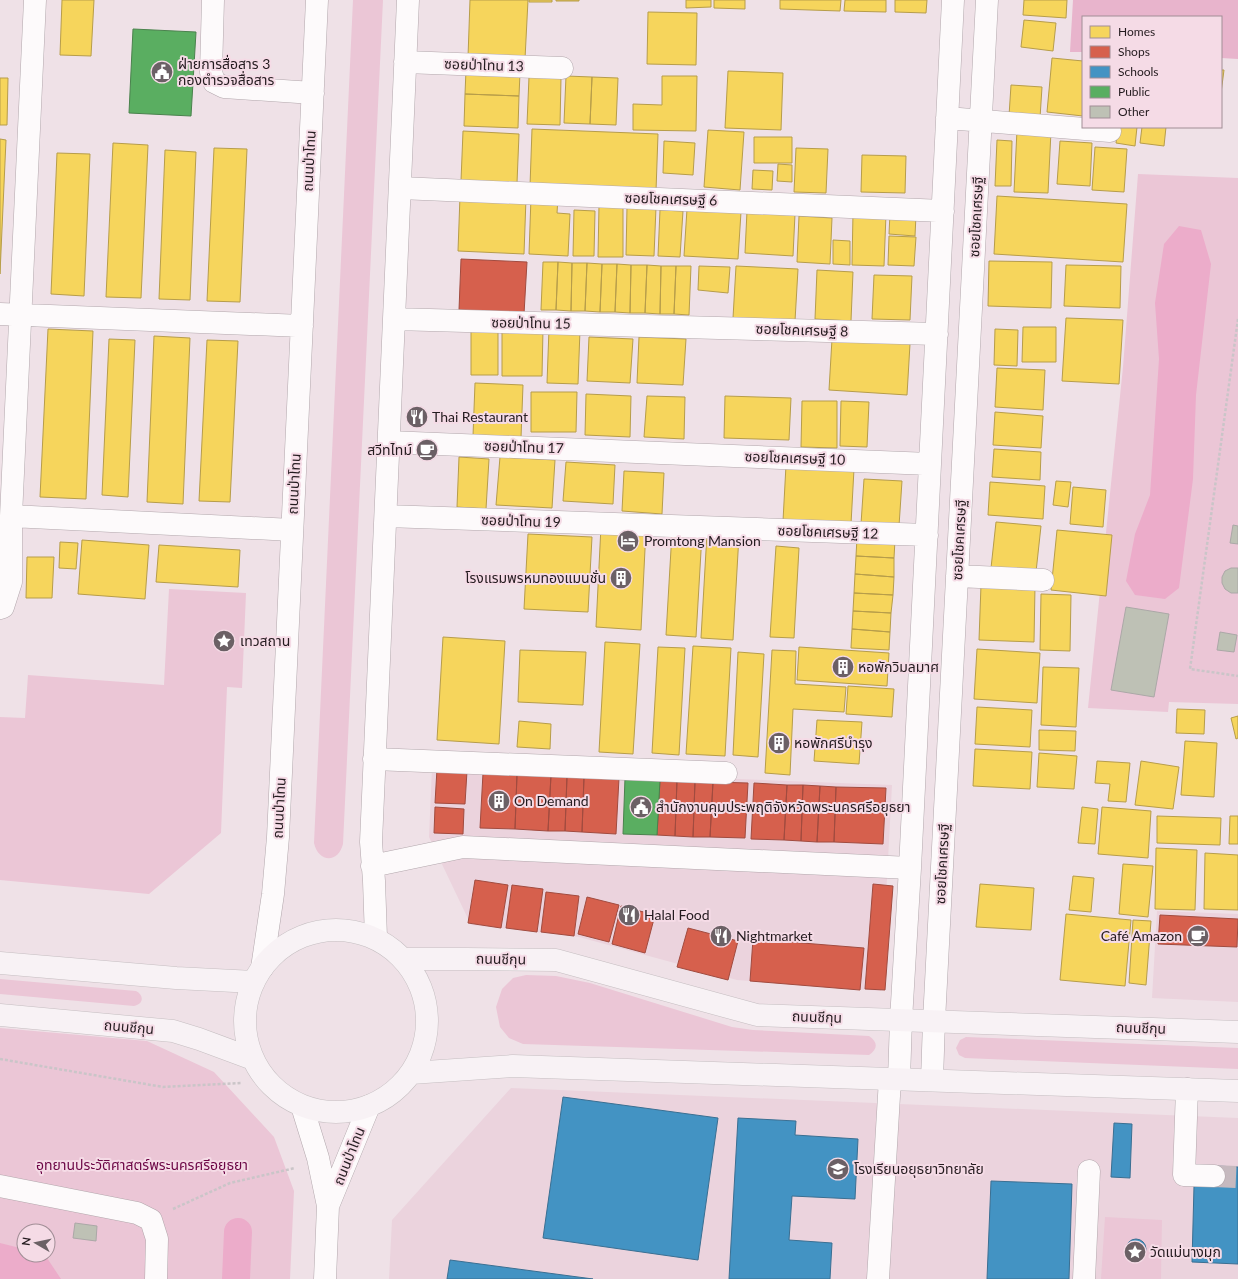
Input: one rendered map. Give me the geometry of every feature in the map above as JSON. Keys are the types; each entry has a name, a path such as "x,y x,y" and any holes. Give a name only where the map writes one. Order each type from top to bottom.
{"main road":[{"path":"346,930 376,938 404,959 422,989 426,1006 427,1024 425,1041 419,1058 411,1073 392,1093 369,1106 356,1110 329,1112 315,1110 302,1106 290,1099 268,1082 260,1071 253,1059 246,1033 248,1000 258,975 273,956 285,945 314,932 346,930"},
{"name":"ถนนชีกุน","path":"404,959 556,960 757,1015 1238,1032"},
{"path":"0,963 176,978 258,975"},
{"name":"ถนนชีกุน","path":"0,1015 173,1031 253,1059"},
{"path":"411,1073 513,1066 1238,1091"}],"street":[{"path":"0,608 3,607 11,582 10,314 35,0"},
{"path":"213,0 211,72 214,82 224,87 312,93"},
{"name":"ถนนป่าโทน","path":"258,975 273,894 278,837 317,0"},
{"path":"376,938 371,842 408,0"},
{"path":"878,1279 894,1079 901,1020 910,868 953,0"},
{"name":"ซอยโชคเศรษฐี","path":"932,1080 986,0"},
{"name":"ซอยป่าโทน 13","path":"405,62 562,68"},
{"path":"947,118 1110,131"},
{"name":"ซอยโชคเศรษฐี 6","path":"400,188 943,210"},
{"path":"10,314 302,326"},
{"name":"ซอยป่าโทน 15","path":"394,319 668,326"},
{"name":"ซอยโชคเศรษฐี 8","path":"668,326 936,334"},
{"name":"ซอยป่าโทน 17","path":"389,442 660,453"},
{"name":"ซอยโชคเศรษฐี 10","path":"660,453 930,464"},
{"path":"11,516 292,530"},
{"name":"ซอยป่าโทน 19","path":"386,516 656,526"},
{"name":"ซอยโชคเศรษฐี 12","path":"656,526 927,535"},
{"path":"957,576 1042,580"},
{"path":"374,759 726,773"},
{"path":"372,866 463,847 910,868"},
{"path":"1187,1089 1184,1175 1214,1176"},
{"name":"ถนนป่าโทน","path":"302,1106 318,1162 328,1206 325,1279"},
{"name":"ถนนป่าโทน","path":"328,1206 369,1106"},
{"path":"1084,1279 1089,1171"},
{"path":"0,1186 137,1213 151,1220 157,1239 156,1279"}],"path":[{"path":"1238,319 1190,669 1238,676"},
{"path":"0,1059 163,1087 214,1083 268,1082"},
{"path":"151,1220 230,1184 318,1162"}],"shaded area":[{"path":"1073,0 1238,0 1238,59 1222,58 1222,16 1082,16 1082,52 1070,52"},
{"path":"1179,226 1201,230 1211,264 1196,395 1193,479 1179,588 1165,599 1135,595 1126,581 1135,534 1150,495 1159,359 1155,303 1164,244"},
{"path":"432,767 892,785 881,991 737,980 579,937 471,925 429,837"},
{"path":"1157,911 1238,914 1238,1002 1152,998"},
{"name":"โรงเรียนอยุธยาวิทยาลัย","path":"511,1088 1238,1118 1238,1279 389,1279 392,1220"},
{"path":"0,1243 16,1247 16,1263 50,1263 61,1279 0,1279"}],"green space":[{"path":"353,0 383,0 343,844 337,855 328,858 320,854 314,843"},
{"path":"1138,174 1238,178 1238,704 1169,702 1168,712 1088,708 1123,367"},
{"path":"169,589 246,593 242,688 227,687 221,833 149,894 0,880 0,717 25,718 28,675 164,685"},
{"path":"526,975 556,976 590,983 732,1027 753,1030 869,1036 872,1038 876,1046 869,1055 523,1044 509,1038 500,1027 496,1007 502,989 513,978"},
{"path":"0,979 136,991 142,999 140,1003 134,1006 0,994"},
{"name":"อุทยานประวัติศาสตร์พระนครศรีอยุธยา","path":"0,1028 147,1041 214,1072 274,1137 294,1191 290,1279 0,1279"},
{"path":"966,1037 1238,1048 1238,1069 965,1058 959,1055 956,1048 960,1040"},
{"path":"1105,1217 1162,1220 1161,1279 1101,1279"}],"building: Homes":[{"path":"62,0 94,0 91,56 60,55"},
{"path":"470,0 528,0 525,59 468,57"},
{"path":"529,0 552,0 552,2 529,2"},
{"path":"579,0 579,1 556,1"},
{"path":"686,0 711,0 711,7 686,8"},
{"path":"714,0 745,0 745,9 714,8"},
{"path":"780,0 841,0 840,11 780,9"},
{"path":"845,0 886,0 886,12 844,11"},
{"path":"895,0 927,0 926,13 895,12"},
{"path":"1024,0 1067,0 1066,18 1023,15"},
{"path":"648,12 697,13 696,65 647,64"},
{"path":"1024,20 1056,23 1053,51 1021,47"},
{"path":"1052,58 1082,61 1082,116 1047,112"},
{"path":"466,70 520,73 519,96 465,94"},
{"path":"1222,70 1224,70 1222,85"},
{"path":"728,71 783,73 781,130 725,128"},
{"path":"566,76 592,77 590,124 564,123"},
{"path":"662,76 697,76 696,131 633,130 633,104 662,105"},
{"path":"529,77 561,78 560,125 527,124"},
{"path":"592,77 618,78 616,125 590,124"},
{"path":"0,78 8,78 7,125 0,125"},
{"path":"1011,85 1042,87 1040,118 1009,116"},
{"path":"465,94 519,96 518,128 464,126"},
{"path":"1118,128 1137,128 1135,146 1116,143"},
{"path":"1142,128 1166,128 1164,146 1140,143"},
{"path":"532,129 658,134 656,191 530,186"},
{"path":"708,130 744,132 740,190 704,187"},
{"path":"1017,130 1051,131 1048,193 1014,192"},
{"path":"463,131 519,134 517,183 461,181"},
{"path":"754,137 792,137 792,163 754,163"},
{"path":"0,139 6,140 0,274"},
{"path":"997,140 1012,141 1011,186 995,186"},
{"path":"664,141 695,143 693,175 663,173"},
{"path":"1060,141 1092,143 1090,186 1057,184"},
{"path":"113,143 148,145 141,298 106,297"},
{"path":"1095,147 1127,149 1124,192 1092,190"},
{"path":"214,148 247,149 240,302 207,301"},
{"path":"796,148 828,149 826,193 794,192"},
{"path":"165,150 196,152 190,300 159,299"},
{"path":"57,153 90,154 84,296 51,294"},
{"path":"862,155 906,156 905,193 861,192"},
{"path":"778,164 792,165 792,182 777,181"},
{"path":"753,170 773,171 772,190 752,189"},
{"path":"460,196 526,198 524,254 458,251"},
{"path":"997,196 1127,204 1123,262 994,254"},
{"path":"531,197 558,198 557,213 570,214 568,256 529,254"},
{"path":"599,205 623,205 623,257 598,257"},
{"path":"627,207 656,207 654,256 626,255"},
{"path":"687,209 741,212 738,259 684,256"},
{"path":"574,210 595,211 594,256 573,256"},
{"path":"660,210 683,211 680,257 658,256"},
{"path":"747,211 795,214 793,256 745,253"},
{"path":"853,213 886,214 884,266 852,265"},
{"path":"890,213 916,215 915,236 889,234"},
{"path":"799,216 832,218 830,264 797,262"},
{"path":"889,236 916,237 914,266 888,265"},
{"path":"833,240 850,241 850,265 833,264"},
{"path":"989,261 1052,262 1051,308 988,306"},
{"path":"543,262 558,262 556,310 541,310"},
{"path":"558,262 572,263 571,311 556,310"},
{"path":"572,263 587,263 585,311 571,311"},
{"path":"587,263 602,264 600,312 585,311"},
{"path":"602,264 617,264 615,312 600,312"},
{"path":"617,264 631,265 630,313 615,312"},
{"path":"631,265 647,265 645,313 630,313"},
{"path":"647,265 661,266 660,314 645,313"},
{"path":"1066,265 1121,266 1120,308 1064,306"},
{"path":"661,266 676,266 674,314 660,314"},
{"path":"676,266 691,266 689,315 674,314"},
{"path":"699,266 730,267 728,293 698,290"},
{"path":"736,266 798,269 795,321 733,318"},
{"path":"817,270 853,272 851,321 815,319"},
{"path":"874,275 912,276 910,320 872,319"},
{"path":"1066,318 1123,320 1119,384 1062,381"},
{"path":"1023,327 1056,327 1056,362 1022,362"},
{"path":"48,329 93,331 86,499 40,497"},
{"path":"502,329 543,329 542,376 502,376"},
{"path":"549,329 580,330 578,384 547,383"},
{"path":"995,329 1018,330 1017,366 994,365"},
{"path":"471,330 498,330 498,375 471,375"},
{"path":"154,336 190,338 183,504 147,502"},
{"path":"589,337 633,339 630,383 587,381"},
{"path":"639,337 686,339 683,385 637,383"},
{"path":"109,339 135,340 128,497 102,495"},
{"path":"832,339 910,344 907,395 829,390"},
{"path":"207,340 238,341 230,502 199,501"},
{"path":"997,368 1045,370 1043,410 995,407"},
{"path":"475,383 523,385 521,438 473,436"},
{"path":"531,392 577,392 576,432 531,432"},
{"path":"586,394 631,396 630,437 585,435"},
{"path":"647,396 685,397 684,439 644,437"},
{"path":"725,396 791,398 789,440 724,438"},
{"path":"802,401 837,401 837,448 801,447"},
{"path":"841,401 869,402 867,447 840,446"},
{"path":"995,412 1043,416 1041,448 993,445"},
{"path":"994,449 1041,452 1040,480 992,477"},
{"path":"459,457 489,459 486,509 457,507"},
{"path":"500,457 555,460 552,508 496,505"},
{"path":"566,462 615,465 613,504 563,501"},
{"path":"786,465 854,469 851,524 783,521"},
{"path":"624,471 664,473 662,514 622,511"},
{"path":"864,479 902,481 899,526 861,524"},
{"path":"1056,481 1071,482 1068,507 1053,505"},
{"path":"990,482 1045,486 1043,519 988,515"},
{"path":"1073,487 1106,490 1103,527 1070,524"},
{"path":"996,522 1041,526 1036,572 991,568"},
{"name":"โรงแรมพรหมทองแมนชั่น","path":"601,526 646,529 641,630 596,627"},
{"path":"1057,530 1112,535 1106,596 1051,590"},
{"path":"672,532 702,534 696,637 666,635"},
{"path":"707,533 739,535 733,640 701,638"},
{"path":"528,534 592,537 588,612 524,609"},
{"path":"857,538 895,540 894,558 856,556"},
{"path":"82,540 149,545 145,599 78,594"},
{"path":"60,542 78,543 76,569 59,568"},
{"path":"159,545 240,550 238,587 156,582"},
{"path":"776,546 799,548 794,638 770,637"},
{"path":"856,556 894,558 894,577 855,574"},
{"path":"27,557 54,557 52,598 26,598"},
{"path":"855,574 894,577 893,595 854,593"},
{"path":"981,585 1035,586 1034,642 979,640"},
{"path":"854,593 893,595 891,613 853,611"},
{"path":"1041,594 1071,595 1070,651 1040,650"},
{"path":"853,611 891,613 890,632 852,629"},
{"path":"852,629 890,632 889,650 851,648"},
{"path":"443,637 505,641 499,744 437,740"},
{"path":"605,642 640,644 633,754 599,752"},
{"path":"693,646 731,648 725,756 686,754"},
{"path":"658,647 685,648 679,755 652,753"},
{"name":"หอพักวิมลมาศ","path":"799,647 889,653 887,686 797,680"},
{"path":"977,649 1040,653 1037,703 974,699"},
{"path":"520,650 586,652 583,705 518,702"},
{"name":"หอพักศรีบำรุง","path":"772,650 796,651 795,684 846,687 844,712 793,709 790,775 765,773"},
{"path":"738,652 764,654 758,757 733,755"},
{"path":"1043,667 1079,668 1076,727 1041,725"},
{"path":"848,686 894,689 892,717 846,714"},
{"path":"977,707 1032,710 1030,747 975,744"},
{"path":"1177,709 1205,710 1204,734 1176,733"},
{"path":"1238,716 1238,738 1236,739 1231,718"},
{"path":"817,720 862,722 859,764 814,761"},
{"path":"519,721 551,724 550,749 517,747"},
{"path":"1039,730 1076,731 1075,751 1039,750"},
{"path":"1185,741 1217,743 1214,797 1181,795"},
{"path":"975,749 1032,752 1030,789 973,786"},
{"path":"1039,753 1077,756 1074,789 1037,787"},
{"path":"1097,761 1130,763 1126,802 1108,801 1110,784 1095,783"},
{"path":"1141,761 1179,767 1173,809 1135,805"},
{"path":"1082,807 1098,809 1095,844 1078,843"},
{"path":"1102,807 1151,811 1148,858 1098,854"},
{"path":"1157,816 1221,818 1220,845 1157,843"},
{"path":"1230,816 1238,816 1238,844 1229,844"},
{"path":"1156,848 1197,850 1195,910 1155,909"},
{"path":"1205,853 1238,855 1238,910 1204,909"},
{"path":"1123,864 1153,866 1148,917 1119,914"},
{"path":"1073,876 1094,878 1091,912 1069,910"},
{"path":"980,884 1034,888 1031,930 976,927"},
{"path":"1066,914 1131,920 1125,986 1060,980"},
{"path":"1133,920 1151,921 1146,985 1129,983"}],"building: Shops":[{"path":"461,259 527,262 524,314 459,310"},
{"path":"437,769 467,771 465,804 435,803"},
{"name":"On Demand","path":"483,773 517,774 515,829 480,828"},
{"path":"517,774 551,775 548,831 515,829"},
{"path":"551,775 567,776 565,831 548,831"},
{"path":"567,776 584,777 582,832 565,831"},
{"path":"584,777 619,778 616,834 582,832"},
{"path":"660,780 677,780 675,836 657,835"},
{"path":"677,780 695,781 693,837 675,836"},
{"path":"695,781 713,782 710,837 693,837"},
{"path":"713,782 748,783 745,838 710,837"},
{"path":"754,783 787,785 784,840 751,839"},
{"path":"787,785 803,785 801,841 784,840"},
{"path":"803,785 820,786 817,842 801,841"},
{"path":"820,786 836,787 834,842 817,842"},
{"path":"836,787 886,788 883,844 834,842"},
{"path":"435,807 464,809 463,834 434,833"},
{"path":"475,880 508,885 501,928 468,923"},
{"path":"873,884 893,886 885,990 865,989"},
{"path":"512,885 543,889 537,932 506,928"},
{"path":"546,892 579,896 574,936 541,932"},
{"path":"587,897 619,905 609,942 578,934"},
{"path":"621,906 655,915 645,953 612,944"},
{"name":"Café Amazon","path":"1160,915 1238,919 1237,947 1158,944"},
{"path":"688,928 738,941 728,980 677,967"},
{"path":"753,939 864,948 860,990 750,981"}],"building: Schools":[{"path":"563,1097 718,1118 698,1260 543,1238"},
{"path":"738,1118 796,1121 795,1135 858,1139 855,1199 792,1196 789,1240 832,1243 830,1279 729,1279"},
{"path":"1114,1123 1132,1124 1130,1178 1111,1177"},
{"path":"1215,1166 1238,1167 1238,1264 1192,1262 1194,1186"},
{"path":"991,1181 1072,1184 1069,1279 987,1279"},
{"path":"1136,1239 1143,1242 1146,1249 1143,1256 1136,1259 1129,1256 1126,1249 1129,1242"},
{"path":"450,1260 593,1279 447,1279"}],"building: Public":[{"name":"ฝ่ายการสื่อสาร 3 กองตำรวจสื่อสาร","path":"133,29 196,32 191,116 129,113"},
{"name":"สำนักงานคุมประพฤติจังหวัดพระนครศรีอยุธยา","path":"625,778 660,780 657,835 623,834"}],"building: Other":[{"path":"1233,525 1238,526 1238,544 1230,543"},
{"path":"1231,568 1238,568 1238,593 1231,593 1225,589 1222,583 1222,577 1225,571"},
{"path":"1126,607 1169,614 1154,697 1111,690"},
{"path":"1220,632 1237,635 1234,652 1217,650"},
{"path":"75,1223 97,1226 96,1241 73,1238"}],"waterway":[{"path":"236,1279 238,1232"}],"tunnel":[{"path":"1214,1176 1238,1177"}],"place":[{"name":"ฝ่ายการสื่อสาร 3 กองตำรวจสื่อสาร","path":"162,72"},
{"name":"Thai Restaurant","path":"417,417"},
{"name":"สวีทไทม์","path":"427,450"},
{"name":"Promtong Mansion","path":"628,541"},
{"name":"โรงแรมพรหมทองแมนชั่น","path":"621,578"},
{"name":"เทวสถาน","path":"224,641"},
{"name":"หอพักวิมลมาศ","path":"843,667"},
{"name":"หอพักศรีบำรุง","path":"779,743"},
{"name":"On Demand","path":"499,801"},
{"name":"สำนักงานคุมประพฤติจังหวัดพระนครศรีอยุธยา","path":"641,807"},
{"name":"Halal Food","path":"629,915"},
{"name":"Nightmarket","path":"721,936"},
{"name":"Café Amazon","path":"1198,936"},
{"name":"โรงเรียนอยุธยาวิทยาลัย","path":"838,1169"},
{"name":"วัดแม่นางมุก","path":"1135,1252"}]}
